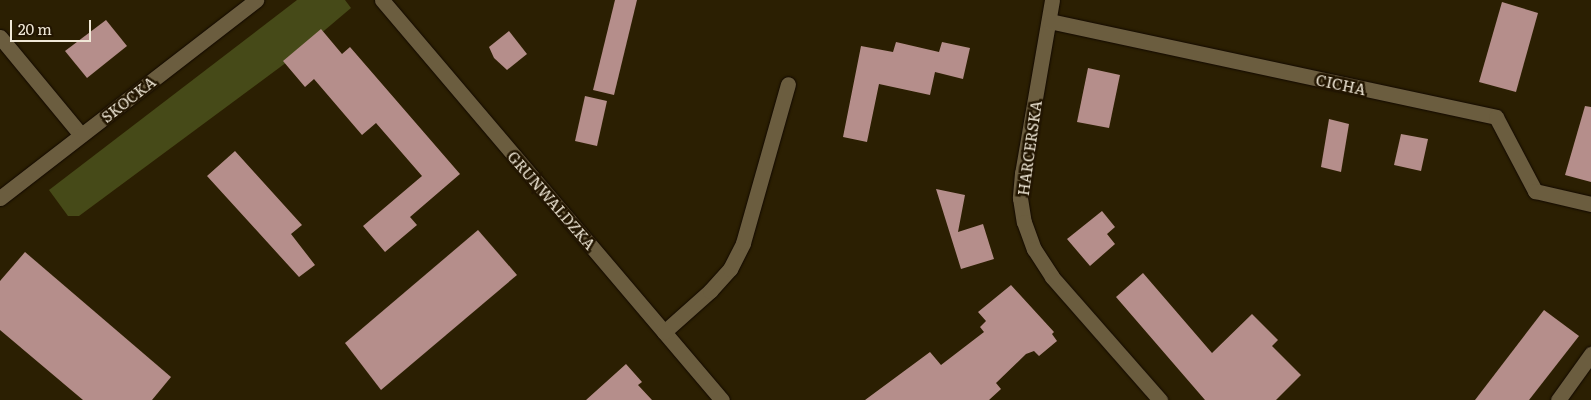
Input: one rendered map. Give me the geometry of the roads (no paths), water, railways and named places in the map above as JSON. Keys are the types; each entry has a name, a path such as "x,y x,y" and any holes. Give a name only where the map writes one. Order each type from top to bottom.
{"street":[{"name":"SKOCKA","path":"0,198 256,0"},
{"name":"GRUNWALDZKA","path":"382,0 722,400"},
{"name":"HARCERSKA","path":"1052,0 1022,173 1020,198 1024,222 1034,248 1052,277 1160,400"},
{"name":"CICHA","path":"1049,21 1496,117 1535,191 1591,204"},
{"path":"0,36 81,135"},
{"path":"664,332 710,291 730,269 743,243 788,84"},
{"path":"1558,400 1591,354"}]}
